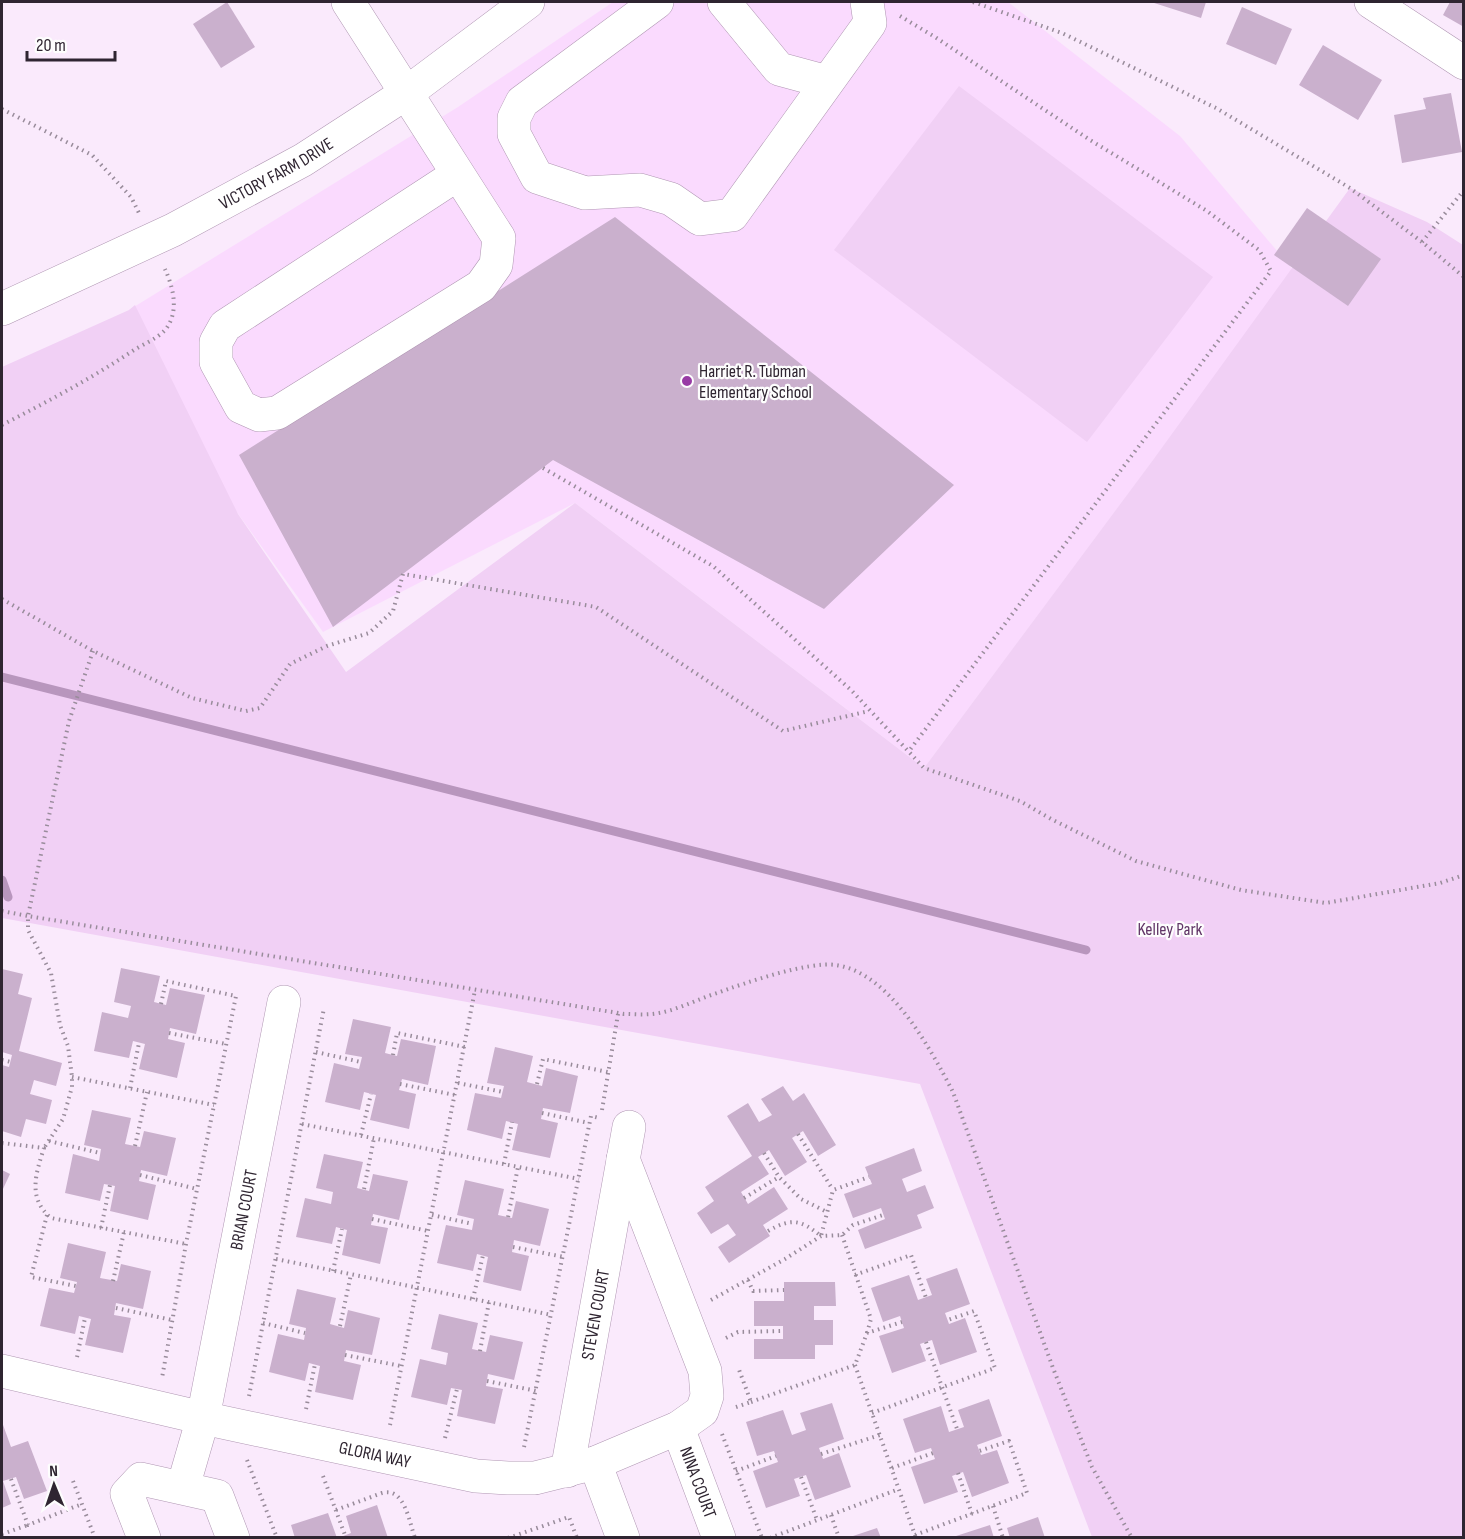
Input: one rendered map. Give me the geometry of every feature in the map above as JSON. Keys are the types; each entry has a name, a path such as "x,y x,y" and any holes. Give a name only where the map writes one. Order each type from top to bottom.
{"street":[{"path":"348,2 408,92 499,238 496,265 481,286 277,413 259,415 241,407 216,362 216,342 225,326 458,174"},
{"name":"VICTORY FARM DRIVE","path":"2,309 173,230 303,160 408,92 528,2"},
{"path":"657,2 522,102 514,118 514,134 537,177 585,193 640,190 671,200 700,219 732,215 880,7"},
{"path":"724,2 779,69 827,82"},
{"path":"1371,2 1464,63"},
{"name":"BRIAN COURT","path":"183,1487 203,1418 284,1002"},
{"name":"STEVEN COURT","path":"581,1467 629,1127"},
{"name":"GLORIA WAY","path":"2,1371 203,1418 476,1476 535,1478 581,1467 678,1428 702,1411 708,1396 705,1371 623,1160"},
{"name":"NINA COURT","path":"678,1428 719,1538"},
{"path":"581,1467 623,1538"},
{"path":"144,1538 127,1494 141,1479 217,1496 233,1538"}],"path":[{"path":"973,2 1062,33 1216,108 1350,188 1464,277"},
{"path":"880,7 935,37 1090,140 1207,211 1259,250 1271,271 909,751"},
{"path":"2,109 92,156 131,197 141,216"},
{"path":"1422,242 1464,190"},
{"path":"2,425 101,372 165,330 172,316 173,288 164,266"},
{"path":"543,468 713,566 850,690 924,768 1020,801 1136,861 1241,890 1326,903 1440,883 1464,875"},
{"path":"2,599 93,651 192,698 246,711 260,708 290,664 327,646 369,633 393,611 403,574 596,607 783,731 870,711"},
{"path":"93,651 72,713 28,916 28,930 51,973 60,1024 68,1046 72,1077 72,1087 63,1119 44,1148 36,1177 36,1190 40,1207 51,1218 186,1244"},
{"path":"2,911 618,1013 651,1014 670,1010 793,969 834,964 853,969 879,985 908,1018 932,1053 953,1092 1053,1368 1092,1467 1132,1538"},
{"path":"161,1004 166,981 236,996 186,1244 161,1384"},
{"path":"388,1432 475,990"},
{"path":"248,1403 324,1008"},
{"path":"515,1451 525,1447 591,1116 601,1118 618,1013"},
{"path":"169,1033 226,1044"},
{"path":"393,1055 397,1033 465,1047"},
{"path":"130,1088 139,1042"},
{"path":"316,1052 361,1062"},
{"path":"537,1084 543,1059 608,1072"},
{"path":"2,1060 11,1062"},
{"path":"72,1077 214,1105"},
{"path":"458,1083 503,1092"},
{"path":"400,1084 455,1095"},
{"path":"135,1146 147,1092"},
{"path":"361,1135 371,1094"},
{"path":"542,1113 590,1123"},
{"path":"504,1164 512,1122"},
{"path":"302,1124 579,1179"},
{"path":"798,1134 833,1190 821,1236"},
{"path":"364,1189 374,1138"},
{"path":"49,1140 100,1153"},
{"path":"2,1143 44,1148"},
{"path":"764,1153 779,1177 801,1199 827,1212"},
{"path":"508,1217 518,1167"},
{"path":"140,1175 197,1189"},
{"path":"744,1198 779,1177"},
{"path":"833,1190 869,1177"},
{"path":"101,1228 110,1185"},
{"path":"47,1214 31,1276 76,1286"},
{"path":"432,1215 473,1224"},
{"path":"711,1301 821,1236 842,1235 853,1225 883,1215"},
{"path":"372,1219 428,1231"},
{"path":"768,1231 784,1222 795,1222 808,1226 821,1236"},
{"path":"333,1271 342,1228"},
{"path":"113,1281 124,1232"},
{"path":"842,1235 871,1319 855,1365 916,1536 1027,1493 1009,1442 979,1451"},
{"path":"513,1247 564,1257"},
{"path":"473,1299 483,1255"},
{"path":"855,1275 911,1255 926,1298"},
{"path":"276,1259 552,1315"},
{"path":"340,1326 351,1274"},
{"path":"748,1280 753,1291 784,1290"},
{"path":"480,1351 489,1302"},
{"path":"116,1308 172,1320"},
{"path":"872,1413 995,1368 974,1311 948,1320"},
{"path":"75,1364 86,1318"},
{"path":"867,1333 902,1322"},
{"path":"263,1323 305,1333"},
{"path":"726,1338 738,1332 783,1331"},
{"path":"926,1342 957,1429"},
{"path":"345,1355 401,1366"},
{"path":"304,1415 315,1364"},
{"path":"730,1409 855,1365"},
{"path":"487,1381 537,1391"},
{"path":"744,1384 751,1401"},
{"path":"443,1443 457,1389"},
{"path":"721,1432 762,1538"},
{"path":"821,1454 880,1435"},
{"path":"892,1468 933,1454"},
{"path":"736,1471 776,1456"},
{"path":"247,1460 277,1538"},
{"path":"321,1472 345,1535"},
{"path":"958,1473 972,1514"},
{"path":"801,1477 817,1520"},
{"path":"11,1479 28,1525"},
{"path":"74,1482 95,1538"},
{"path":"770,1538 899,1489"},
{"path":"336,1510 389,1491 396,1493 401,1499 415,1538"},
{"path":"2,1534 82,1504"},
{"path":"993,1506 1003,1538"},
{"path":"831,1515 839,1538"},
{"path":"508,1538 569,1516 577,1538"}],"shaded area":[{"name":"Harriet R. Tubman Elementary School","path":"613,2 1008,2 1180,136 1294,271 924,768 575,503 323,632 193,451 129,310 458,107"}],"green space":[{"path":"959,86 1213,277 1087,442 834,250"},
{"name":"Kelley Park","path":"1350,188 1427,222 1463,245 1463,1537 1092,1537 920,1084 2,918 2,367 129,310 135,305 238,514 346,672 575,503 924,768 1153,460"}],"building":[{"path":"227,2 255,47 221,68 193,24"},
{"path":"1151,2 1206,2 1201,18"},
{"path":"1450,2 1464,2 1464,27 1443,15"},
{"path":"1242,7 1292,29 1276,65 1226,44"},
{"path":"1323,45 1382,80 1358,120 1299,85"},
{"path":"1451,93 1462,152 1402,163 1394,115 1426,109 1423,98"},
{"path":"1307,208 1381,259 1348,306 1274,255"},
{"path":"615,217 954,485 824,609 553,460 333,627 239,455"},
{"path":"121,968 160,976 154,1002 166,1005 170,988 205,995 196,1034 170,1028 168,1039 185,1043 177,1078 139,1069 145,1044 133,1041 129,1058 94,1051 102,1012 128,1018 131,1006 114,1002"},
{"path":"2,969 23,974 18,994 32,998 19,1051 62,1063 56,1086 34,1080 30,1094 52,1100 46,1124 26,1119 21,1137 2,1131 2,1065 9,1067 12,1055 2,1052"},
{"path":"353,1019 391,1027 385,1053 397,1056 401,1039 436,1046 428,1085 402,1079 399,1090 416,1094 409,1129 370,1120 376,1095 364,1092 360,1110 325,1102 334,1063 359,1069 362,1057 345,1054"},
{"path":"495,1047 533,1056 527,1082 542,1086 546,1068 578,1076 570,1113 543,1108 541,1119 558,1123 550,1158 512,1150 518,1124 506,1121 502,1139 467,1130 475,1093 501,1098 504,1086 487,1083"},
{"path":"783,1086 793,1101 804,1093 836,1145 818,1156 803,1131 792,1138 807,1162 785,1176 769,1150 758,1157 769,1174 741,1192 748,1204 774,1187 788,1209 763,1225 770,1236 729,1263 718,1247 736,1235 728,1224 711,1234 697,1213 714,1201 705,1187 752,1156 727,1116 748,1103 759,1122 772,1115 761,1099"},
{"path":"92,1110 131,1118 125,1144 140,1147 144,1131 176,1138 167,1176 141,1170 139,1181 156,1185 148,1220 110,1211 115,1186 104,1184 100,1201 65,1193 73,1154 99,1161 101,1149 84,1145"},
{"path":"914,1148 922,1171 902,1179 907,1192 925,1185 934,1208 917,1215 922,1228 865,1249 858,1230 885,1219 881,1208 853,1218 844,1194 872,1184 865,1167"},
{"path":"324,1154 363,1162 357,1188 369,1191 373,1174 408,1181 399,1220 373,1214 371,1225 388,1228 380,1264 342,1255 347,1230 336,1227 332,1244 296,1237 305,1198 331,1204 333,1192 316,1188"},
{"path":"2,1170 10,1174 2,1191"},
{"path":"465,1180 504,1189 498,1215 512,1218 516,1201 549,1209 540,1246 514,1240 512,1252 529,1256 521,1291 483,1282 488,1257 477,1254 473,1271 437,1263 446,1225 472,1230 474,1219 457,1215"},
{"path":"68,1243 106,1252 100,1278 117,1281 121,1264 151,1271 143,1309 116,1303 114,1315 131,1318 123,1353 85,1345 91,1319 79,1316 75,1334 40,1326 49,1288 74,1293 77,1282 60,1278"},
{"path":"957,1268 970,1304 945,1313 949,1324 965,1318 977,1352 940,1365 932,1340 920,1344 926,1361 892,1373 879,1336 904,1328 900,1316 883,1322 871,1288 909,1275 918,1300 932,1295 926,1279"},
{"path":"784,1282 835,1282 836,1306 814,1306 814,1320 833,1320 833,1345 815,1345 815,1359 754,1359 754,1339 783,1339 783,1326 754,1326 754,1301 784,1301"},
{"path":"297,1289 336,1298 330,1324 344,1328 348,1310 380,1318 372,1355 346,1350 344,1361 361,1365 353,1400 315,1392 320,1366 309,1363 305,1381 269,1372 278,1334 304,1340 306,1328 289,1324"},
{"path":"439,1314 478,1323 472,1349 486,1352 490,1335 523,1342 514,1380 488,1374 486,1386 503,1389 495,1424 457,1416 462,1390 451,1388 447,1405 411,1397 420,1359 446,1365 448,1353 431,1349"},
{"path":"989,1399 1002,1436 977,1445 981,1455 997,1450 1009,1483 972,1497 963,1472 952,1476 958,1492 924,1504 911,1467 935,1459 931,1448 915,1453 903,1419 941,1406 949,1432 964,1427 958,1410"},
{"path":"832,1403 844,1439 819,1448 823,1459 839,1453 851,1487 815,1500 806,1475 794,1479 800,1496 766,1508 753,1471 778,1462 774,1451 757,1456 746,1422 783,1410 792,1435 806,1430 800,1413"},
{"path":"2,1422 11,1447 28,1441 47,1491 24,1499 16,1477 3,1481 11,1504 2,1508"},
{"path":"377,1505 388,1538 338,1538 351,1533 346,1516"},
{"path":"328,1513 337,1538 295,1538 291,1525"},
{"path":"1038,1517 1045,1538 1010,1538 1007,1528"},
{"path":"990,1525 994,1538 953,1538 953,1537"},
{"path":"877,1528 881,1538 850,1538 850,1537"}],"waterway":[{"path":"2,677 1086,950"},
{"path":"2,880 8,897"}],"place":[{"name":"Harriet R. Tubman Elementary School","path":"687,381"}]}
